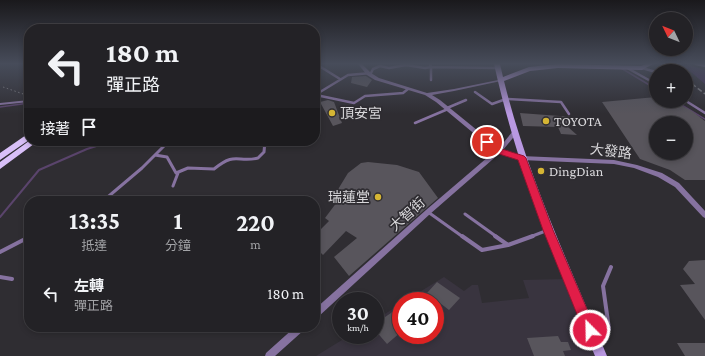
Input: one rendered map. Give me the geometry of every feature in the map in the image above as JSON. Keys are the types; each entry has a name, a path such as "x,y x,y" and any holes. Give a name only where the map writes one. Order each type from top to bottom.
{"main road":[{"path":"0,157 24,140"},
{"path":"0,166 27,146"}],"street":[{"path":"382,81 426,94 448,109 499,151"},
{"path":"426,94 498,81"},
{"path":"501,81 521,158 548,230 601,356"},
{"path":"0,104 24,102"},
{"name":"大智街","path":"320,309 428,212 499,151 515,132"},
{"name":"大發路","path":"499,151 521,158 614,162 635,166 660,175 677,185 684,190 705,215"},
{"path":"269,356 295,332"}],"lane":[{"path":"320,92 336,81"},
{"path":"320,96 354,103 365,96 403,94 408,89"},
{"path":"475,92 492,104 506,99 561,102 569,114"},
{"path":"415,123 424,117 442,113 466,100"},
{"path":"693,105 705,113"},
{"path":"109,196 164,146"},
{"path":"173,186 178,172 188,168 214,169 224,161 232,158 258,158 264,152 265,146"},
{"path":"155,155 167,157 176,173 178,172"},
{"path":"428,212 482,250 508,245 548,230"},
{"path":"465,214 508,245"},
{"path":"0,252 24,240"},
{"path":"596,344 609,328 603,286 611,267"},
{"path":"0,277 12,279"}],"path":[{"path":"3,87 24,95"}],"shaded area":[{"path":"444,277 464,291 472,285 478,285 482,303 529,298 523,280 566,279 599,356 316,356 335,344 384,344 384,314 392,310 392,344 444,344 444,292 420,292"}],"building":[{"path":"351,81 372,81 367,87 351,83"},
{"path":"649,98 649,108 686,108 705,121 705,180 685,180 670,170 640,159 602,102"},
{"name":"頂安宮","path":"328,100 334,102 342,123 333,126 320,102"},
{"name":"TOYOTA","path":"520,113 573,117 568,127 577,135 561,134 558,127 523,126"},
{"path":"368,162 397,165 419,172 438,198 349,276 334,257 357,238 346,231 323,255 320,254 320,230 329,221 325,218 337,202 337,191 348,173 361,163"},
{"path":"705,260 705,320 680,285 695,284 683,269 689,261"},
{"path":"437,282 460,298 449,310 444,306 444,292 428,292"},
{"path":"392,312 392,340 387,344 384,340 384,318"},
{"path":"558,336 561,342 568,342 571,350 563,351 565,356 534,356 527,338"},
{"path":"677,343 705,343 705,356 685,356"}],"waterway":[{"path":"642,81 649,85"},
{"path":"0,107 24,104"},
{"path":"687,108 705,119"},
{"path":"0,217 39,170 96,146"}],"railway":[{"path":"693,85 705,94"}],"place":[{"name":"頂安宮","path":"332,113"},
{"name":"TOYOTA","path":"546,121"},
{"name":"DingDian","path":"541,171"},
{"name":"瑞蓮堂","path":"378,197"}],"route":[{"path":"487,142 499,151 521,158 548,230 590,330"}]}
